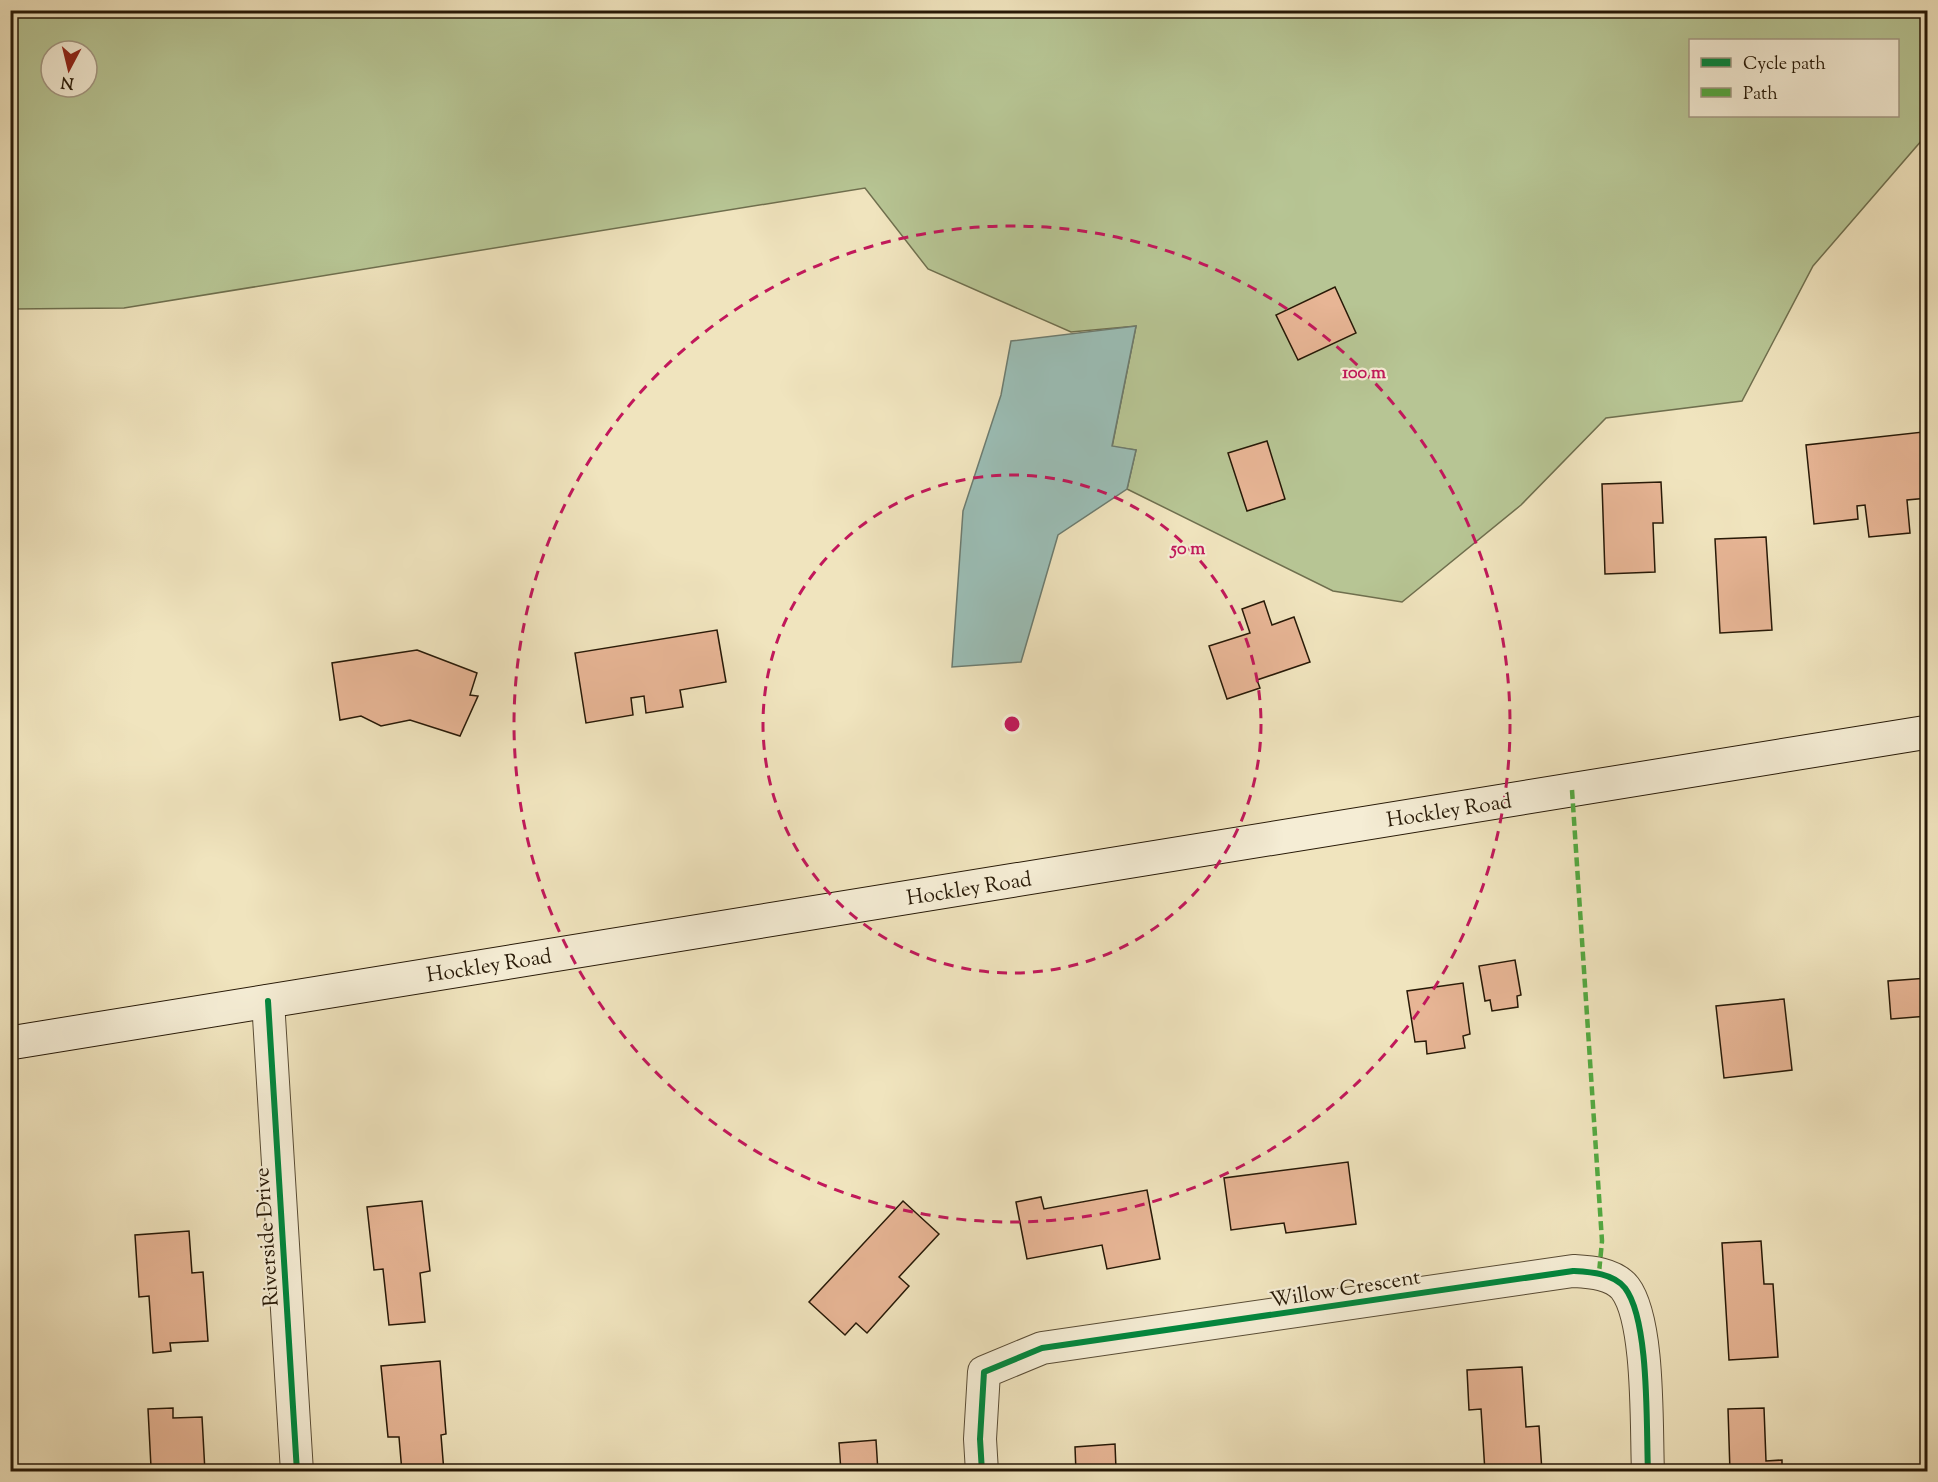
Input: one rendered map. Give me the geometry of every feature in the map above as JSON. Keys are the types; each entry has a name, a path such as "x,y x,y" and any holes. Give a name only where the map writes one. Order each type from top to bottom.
{"main road":[{"name":"Hockley Road","path":"10,1043 1928,732"}],"street":[{"name":"Riverside Drive","path":"268,1001 297,1472"},
{"name":"Willow Crescent","path":"982,1472 980,1439 984,1372 1042,1348 1573,1271 1599,1273 1624,1287 1635,1311 1642,1350 1648,1472"}],"green space":[{"path":"10,11 1927,11 1927,129 1922,140 1813,266 1742,401 1606,418 1521,505 1402,602 1333,591 1127,489 1136,450 1112,447 1136,326 1071,332 928,269 865,188 124,308 11,309"}],"water":[{"path":"1136,326 1112,446 1136,450 1127,489 1058,535 1021,662 952,667 963,511 1001,395 1011,341"}],"building":[{"path":"1335,287 1356,333 1298,360 1276,315"},
{"path":"1923,432 1928,498 1907,500 1910,533 1869,537 1865,505 1857,506 1858,519 1814,524 1806,445"},
{"path":"1267,441 1285,499 1247,511 1228,453"},
{"path":"1661,482 1663,523 1653,523 1655,572 1605,574 1602,484"},
{"path":"1766,537 1772,630 1720,633 1715,539"},
{"path":"1264,601 1272,625 1294,617 1310,662 1257,680 1260,688 1227,699 1209,646 1250,633 1242,609"},
{"path":"717,630 726,682 680,690 683,707 646,713 644,696 631,698 633,715 586,723 575,653"},
{"path":"417,650 477,673 470,695 478,696 460,736 410,720 381,726 361,716 340,720 332,663"},
{"path":"1515,960 1521,995 1517,996 1518,1007 1492,1011 1490,1000 1485,1001 1479,966"},
{"path":"1928,978 1928,1016 1891,1019 1888,981"},
{"path":"1463,983 1470,1034 1463,1036 1465,1048 1427,1054 1426,1041 1415,1042 1407,991"},
{"path":"1784,999 1792,1070 1724,1078 1716,1006"},
{"path":"1348,1162 1356,1224 1286,1233 1284,1223 1231,1230 1224,1178"},
{"path":"1147,1190 1160,1259 1107,1269 1102,1245 1027,1259 1016,1202 1041,1197 1044,1209"},
{"path":"422,1201 430,1271 420,1273 425,1322 389,1325 383,1269 374,1270 367,1207"},
{"path":"903,1201 939,1234 899,1277 909,1286 867,1333 856,1323 845,1335 809,1302"},
{"path":"189,1231 192,1273 203,1272 208,1341 170,1343 171,1351 153,1353 149,1296 139,1297 135,1235"},
{"path":"1761,1241 1764,1284 1773,1284 1778,1357 1729,1360 1722,1243"},
{"path":"440,1361 446,1434 441,1435 444,1472 402,1472 399,1437 388,1437 381,1366"},
{"path":"1522,1367 1526,1427 1539,1426 1542,1472 1485,1472 1481,1409 1469,1410 1467,1370"},
{"path":"173,1408 173,1418 202,1417 205,1472 141,1472 141,1468 151,1467 148,1409"},
{"path":"1764,1408 1766,1461 1782,1460 1782,1472 1730,1472 1728,1409"},
{"path":"876,1440 878,1472 841,1472 839,1443"},
{"path":"1115,1444 1116,1469 1154,1467 1155,1472 1076,1472 1075,1447"}],"marked path":[{"path":"1572,790 1602,1241 1599,1273"}],"cycle path":[{"path":"268,1001 297,1472"},
{"path":"982,1472 980,1439 984,1372 1042,1348 1573,1271 1601,1274 1614,1279 1625,1288 1633,1304 1643,1349 1648,1472"}]}
